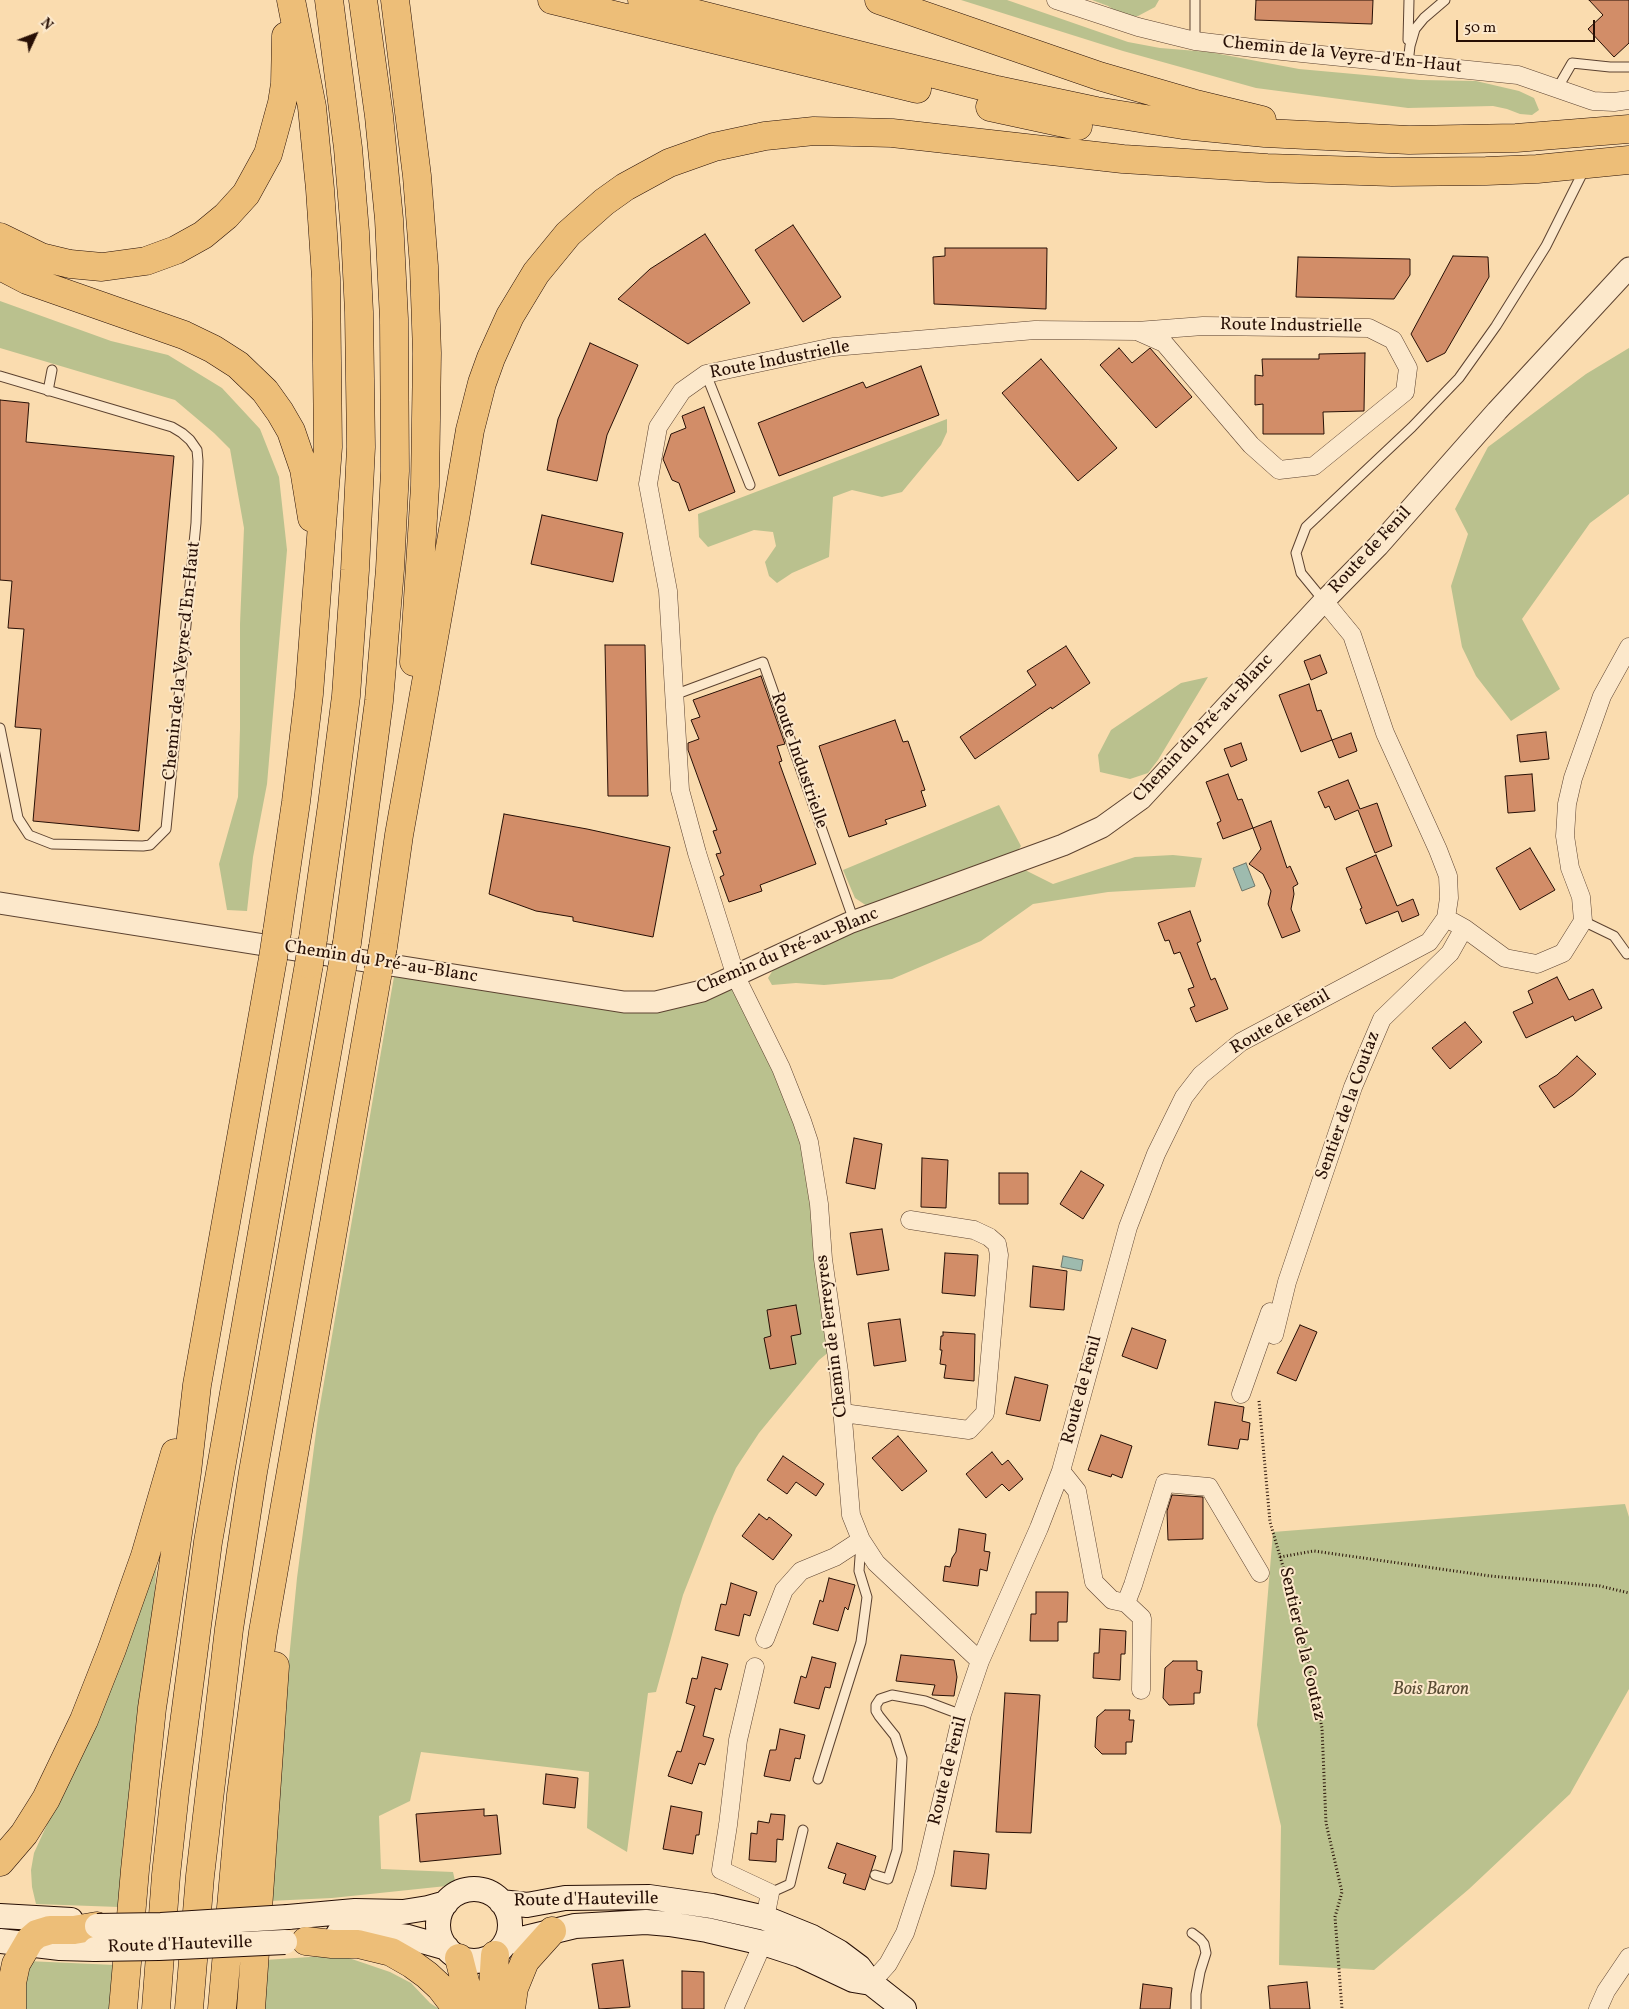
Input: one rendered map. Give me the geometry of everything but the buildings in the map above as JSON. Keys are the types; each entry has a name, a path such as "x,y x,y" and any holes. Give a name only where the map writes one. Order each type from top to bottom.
{"highway":[{"path":"0,237 41,257 70,264 102,267 131,264 160,256 190,243 215,226 236,206 254,182 274,137 285,84 285,0"},
{"path":"123,2009 152,1708 188,1472 197,1385 275,945 303,746 316,609 328,447 326,287 321,198 312,108 291,0"},
{"path":"156,2009 166,1875 175,1792 205,1561 311,951 346,696 355,578 361,446 360,312 347,139 329,0"},
{"path":"189,2009 201,1867 229,1629 253,1472 344,955 366,803 380,683 390,569 395,463 394,319 389,219 378,107 363,0"},
{"path":"396,0 417,176 424,266 427,362 427,443 422,556 400,835"},
{"path":"552,0 1032,117 1135,137 1328,170"},
{"path":"642,0 997,90 1096,111 1224,130 1351,138 1470,140 1566,135 1629,129"},
{"path":"879,0 1046,58 1147,90 1269,122 1351,138"},
{"path":"222,2009 244,1768 263,1632 381,959 400,835 470,430 482,383 491,358 510,316 536,273 568,234 604,202 647,174 692,154 714,147 765,136 814,131 892,133 1123,159 1328,170 1458,172 1537,169 1629,160"},
{"path":"0,266 27,280 141,318 192,338 227,357 256,381 273,401 285,421 296,443 304,470 312,517 316,609"},
{"path":"0,1862 24,1834 46,1798 84,1720 145,1556 197,1385"},
{"path":"251,2009 290,1480"},
{"path":"12,2009 14,1972 19,1956 13,1943 34,1937 44,1931 74,1930 96,1937"},
{"path":"511,2009 514,1988 525,1961 552,1931"},
{"path":"296,1942 358,1944 391,1952 427,1975 457,2009"},
{"path":"496,2009 494,1987 500,1949"},
{"path":"453,1953 472,2009"},
{"path":"0,1997 6,2009"}],"main road":[{"path":"476,1889 492,1894 501,1902 506,1909 510,1922 509,1935 500,1949 484,1960 474,1961 453,1953 439,1934 440,1912 446,1902 459,1892 476,1889"},
{"name":"Route d'Hauteville","path":"501,1902 527,1905 565,1898 649,1897 712,1906 765,1918 812,1937 839,1952 859,1967 871,1983"},
{"name":"Route d'Hauteville","path":"96,1937 161,1925 355,1911 403,1912 428,1908 446,1902"},
{"name":"Route d'Hauteville","path":"0,1916 71,1920 96,1937 159,1948 296,1942 330,1934 366,1932 408,1937 453,1953"},
{"path":"763,1943 765,1918"},
{"name":"Route d'Hauteville","path":"500,1949 552,1931 575,1926 646,1922 707,1930 763,1943 800,1955 854,1980 871,1983"},
{"path":"871,1983 904,2009"}],"street":[{"name":"Chemin de la Veyre-d'En-Haut","path":"1056,0 1138,28 1195,41 1518,75 1556,90 1593,101 1614,102 1629,100"},
{"name":"Route de Fenil","path":"871,1983 888,1964 905,1933 925,1872 962,1715 980,1661 1039,1528 1061,1471 1128,1227 1156,1154 1184,1097 1201,1075 1241,1042 1430,942 1446,918 1450,898 1448,876 1385,733 1352,635 1324,601 1378,546 1497,411 1629,268"},
{"name":"Route Industrielle","path":"736,977 697,853 680,790 668,591 648,484 658,427 682,391 706,374 833,347 1035,330 1137,331 1203,326 1369,328 1393,340 1408,368 1405,392 1314,466 1279,470 1251,445 1164,342 1137,331"},
{"name":"Chemin du Pré-au-Blanc","path":"0,903 624,1002 656,1002 702,992 854,921 1063,845 1102,827 1141,799 1324,601"},
{"path":"1446,918 1464,928 1505,958 1538,964 1562,953 1583,921 1581,897 1570,868 1565,836 1567,804 1573,778 1602,696 1629,647"},
{"name":"Sentier de la Coutaz","path":"1274,1334 1287,1282 1353,1087 1382,1019 1450,953 1464,928"},
{"name":"Chemin de Ferreyres","path":"736,977 781,1068 809,1142 819,1204 823,1259 843,1413 844,1452 851,1515 861,1540 876,1563 980,1661"},
{"path":"843,1413 969,1430 985,1414 999,1255 997,1244 989,1237 974,1230 910,1220"},
{"name":"Sentier de la Coutaz","path":"1240,1394 1280,1287 1287,1282"},
{"path":"1061,1471 1077,1491 1094,1582 1112,1600 1126,1603 1142,1618 1141,1690"},
{"path":"1126,1603 1134,1585 1165,1483 1208,1487 1260,1573"},
{"path":"765,1639 784,1590 801,1571 835,1557 861,1540"},
{"path":"755,1667 738,1740 721,1870 770,1893 765,1918"},
{"path":"734,2009 763,1943"},
{"path":"1598,2009 1606,1991 1629,1957"}],"lane":[{"path":"1195,0 1195,41"},
{"path":"1408,63 1409,0"},
{"path":"1408,63 1415,29 1424,18 1445,0"},
{"path":"1556,90 1572,63 1629,67"},
{"path":"1324,601 1301,573 1296,553 1306,526 1412,427 1460,378 1496,326 1546,246 1587,165"},
{"path":"48,390 52,370"},
{"path":"706,374 750,485"},
{"name":"Chemin de la Veyre-d'En-Haut","path":"0,376 172,427 182,432 190,440 197,450 198,461 196,523 166,829 150,845 143,846 52,844 29,835 18,818 0,728"},
{"name":"Route Industrielle","path":"674,695 763,662 854,921"},
{"path":"1583,921 1614,936 1627,954"},
{"path":"818,1780 861,1642 867,1597 859,1572 861,1540"},
{"path":"875,1875 888,1879 897,1850 902,1758 895,1736 876,1711 876,1705 880,1699 892,1695 925,1701 962,1715"},
{"path":"770,1893 790,1884 803,1830"},
{"path":"1192,1932 1204,1944 1206,1953 1196,1994 1196,2009"}],"path":[{"name":"Sentier de la Coutaz","path":"1261,1392 1258,1402 1270,1522 1302,1632 1322,1728 1326,1823 1342,1892 1335,1917 1342,2009"},
{"path":"1280,1556 1314,1551 1490,1576 1600,1586 1629,1593"}],"green space":[{"path":"961,0 1007,0 1128,42 1160,48 1209,52 1299,69 1420,80 1476,81 1519,91 1534,98 1539,110 1532,115 1520,114 1493,106 1408,108 1256,88 1123,51"},
{"path":"1092,0 1159,0 1155,7 1138,16 1123,16 1108,6"},
{"path":"0,301 111,341 168,355 222,388 260,429 279,477 287,550 267,784 253,857 247,911 227,910 219,864 238,797 240,729 240,624 244,528 230,449 175,400 0,348"},
{"path":"1629,348 1629,494 1590,523 1522,619 1560,689 1511,721 1476,676 1462,647 1451,586 1468,534 1455,509 1488,447 1586,374"},
{"path":"947,419 947,432 941,445 902,492 882,497 852,490 833,497 829,557 792,573 777,583 769,576 765,562 776,546 773,532 754,530 708,547 699,537 698,514"},
{"path":"1208,677 1158,760 1148,773 1130,779 1100,772 1098,755 1111,730 1181,683"},
{"path":"999,805 1021,846 1008,865 979,876 1025,870 1053,884 1135,857 1173,855 1202,858 1195,887 1108,892 1033,904 981,941 892,979 824,985 796,983 772,985 768,978 783,954 876,912 855,898 843,870"},
{"path":"396,965 624,1002 736,977 792,1092 835,1347 819,1360 759,1433 736,1468 714,1516 683,1595 656,1692 648,1693 627,1852 587,1828 589,1772 421,1752 410,1801 379,1816 381,1869 453,1872 456,1885 332,1898 269,1901 281,1740 297,1578 318,1417"},
{"name":"Bois Baron","path":"1625,1504 1629,1517 1629,1689 1570,1794 1469,1889 1374,1970 1279,1965 1281,1826 1257,1725 1273,1532"},
{"path":"157,1560 154,1602 119,1907 36,1904 31,1870 34,1853 66,1783"},
{"path":"340,1955 390,1972 411,1983 430,2003 439,2009 262,2009 265,1960"},
{"path":"27,1961 115,1965 112,2009 20,2009"}],"shaded area":[{"path":"1246,863 1255,886 1242,891 1233,868"},
{"path":"1063,1256 1083,1260 1081,1271 1061,1267"}]}
